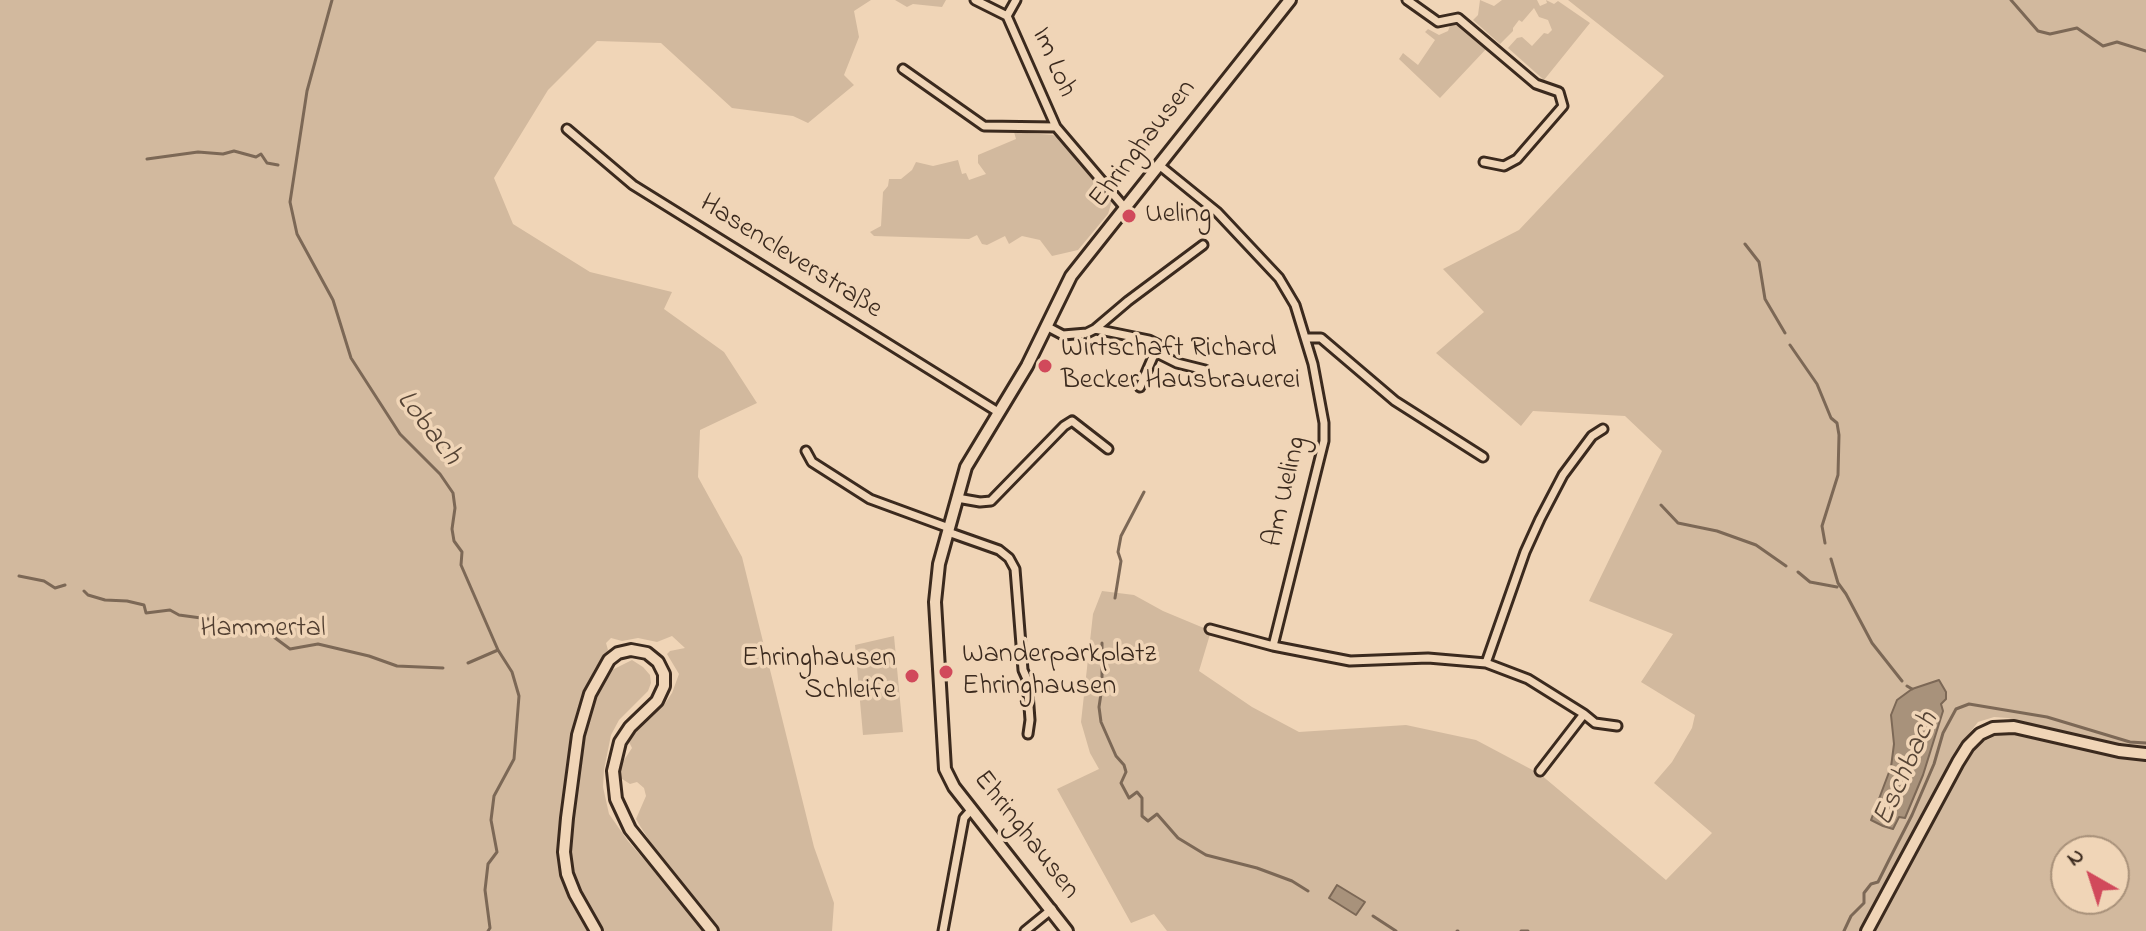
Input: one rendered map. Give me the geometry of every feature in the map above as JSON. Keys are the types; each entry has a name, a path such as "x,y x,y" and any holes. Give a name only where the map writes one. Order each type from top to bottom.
{"main road":[{"name":"Ehringhausen","path":"1067,931 951,782 943,756 935,594 948,530 966,467 1027,366 1071,276 1290,0"},
{"path":"596,931 567,874 564,852 567,818 578,735 590,694 609,660 618,653 631,650 643,651 654,658 664,674 664,686 657,701 630,727 620,742 613,771 616,799 625,821 712,931"},
{"path":"1867,931 1964,752 1984,731 2019,727 2104,748 2146,754"}],"street":[{"name":"Im Loh","path":"975,0 1007,16 1056,127 1125,208"},
{"name":"Im Loh","path":"1007,16 1016,0"},
{"path":"1407,0 1438,22 1458,18 1536,84 1559,92 1563,106 1517,159 1504,166 1484,162"},
{"name":"Im Loh","path":"903,69 984,126 1056,127"},
{"name":"Hasencleverstraße","path":"567,129 633,185 998,412"},
{"name":"Am Ueling","path":"1159,165 1217,212 1279,278 1291,296 1306,338 1324,423 1324,441 1273,646"},
{"path":"1046,326 1063,335 1087,333 1095,329 1203,245"},
{"path":"1095,329 1157,344 1140,387"},
{"path":"1306,338 1321,338 1395,401 1483,457"},
{"path":"1155,352 1177,363 1205,370"},
{"path":"957,498 991,501 1072,421 1108,449"},
{"path":"1486,663 1525,552 1545,508 1563,475 1592,436 1603,429"},
{"path":"806,451 816,465 870,499 948,530 969,542 995,548 1005,555 1017,576 1023,670 1027,679 1030,720 1028,734"},
{"path":"1210,629 1273,646 1350,661 1428,658 1486,663 1528,679 1595,723 1617,726"},
{"path":"1540,771 1584,714"},
{"path":"943,931 964,818 972,809"},
{"path":"1025,931 1052,909"}],"green space":[{"name":"Hammertal","path":"0,0 871,0 854,11 859,37 844,75 854,85 808,123 793,116 732,108 661,43 597,41 548,90 494,178 513,224 590,272 672,292 664,309 724,352 757,403 700,430 698,477 742,557 814,847 834,903 832,931 719,931 664,863 636,819 646,796 644,788 637,782 630,784 619,777 618,769 632,748 628,740 672,693 679,674 667,654 685,648 672,636 657,642 611,638 606,643 608,650 594,670 578,710 563,801 560,869 590,931 0,931"},
{"path":"895,0 946,0 942,7 913,4 907,7"},
{"path":"1480,0 1494,6 1502,0 1537,0 1540,6 1547,3 1546,0 1554,4 1558,1 1590,23 1544,80 1508,48 1522,37 1532,46 1544,33 1552,30 1548,20 1539,17 1534,8 1522,22 1519,20 1500,44 1473,20 1478,15"},
{"path":"1568,0 2146,0 2146,749 2108,744 2008,718 1994,717 1978,722 1958,748 1862,931 1167,931 1154,914 1131,923 1057,789 1099,769 1090,753 1081,722 1093,614 1102,591 1134,595 1211,631 1199,671 1252,707 1299,732 1406,725 1476,740 1540,774 1666,880 1712,833 1654,783 1672,762 1692,728 1695,715 1641,682 1673,634 1589,601 1662,451 1625,416 1533,411 1521,426 1436,353 1484,312 1443,269 1519,230 1664,76","holes":["1939,680 1943,699 1932,749 1905,817 1871,819 1891,767 1894,744 1891,715 1897,700"]},
{"path":"1451,23 1467,30 1487,48 1440,98 1399,59 1403,53 1418,65 1435,40 1425,32 1428,29 1439,35 1448,31"},
{"path":"1014,132 1053,135 1062,140 1112,201 1108,214 1078,250 1052,256 1040,240 1022,236 1009,244 1005,236 987,245 982,244 977,235 969,239 874,236 870,232 881,226 883,192 889,179 901,179 916,162 933,166 958,160 962,174 966,173 969,180 986,174 978,163 978,155 1016,139"},
{"path":"894,636 903,732 863,735 855,645"},
{"path":"632,660 650,675 651,683 648,691 619,720 611,735 603,787 609,814 628,841 706,931 604,931 577,884 571,866 569,846 586,729 598,690 610,671"},
{"path":"2011,733 2028,734 2128,760 2146,760 2146,931 1873,931 1962,763 1980,743"}],"water":[{"path":"1939,680 1946,692 1946,699 1941,704 1943,711 1923,775 1905,818 1899,817 1893,829 1883,826 1871,820 1891,767 1894,744 1891,715 1897,700 1912,689"},
{"path":"1337,885 1365,902 1356,915 1329,898"}],"waterway":[{"name":"Lobach","path":"332,0 307,91 290,202 297,234 333,300 351,358 400,434 440,474 453,493 455,508 452,529 454,541 462,552 461,565 498,650 512,672 519,696 514,759 494,796 491,820 497,852 488,864 485,890 488,931"},
{"path":"2011,0 2038,31 2050,34 2077,28 2103,46 2117,42 2146,51"},
{"path":"147,159 234,151 256,157 261,154 267,163 278,165"},
{"path":"1745,244 1759,262 1765,299 1785,333"},
{"path":"1790,345 1817,384 1831,418 1837,423 1838,475 1822,526 1825,543"},
{"path":"1115,598 1121,561 1118,552 1121,536 1144,492"},
{"path":"1661,505 1678,523 1717,531 1756,545 1786,566"},
{"path":"1831,559 1838,583 1872,643 1902,681"},
{"path":"1798,572 1810,582 1837,587"},
{"path":"19,576 44,581 55,588 65,585"},
{"path":"84,591 105,600 144,605 146,613 170,610 179,615 223,621 249,632 267,632 290,649 318,644 397,666 443,668"},
{"path":"1102,643 1101,722 1116,756 1124,765 1126,772 1121,783 1129,798 1137,792 1142,798 1142,816 1148,821 1157,814 1178,838 1206,855 1257,868 1292,881 1308,891"},
{"path":"468,663 498,650"},
{"path":"1907,686 1912,689"},
{"name":"Eschbach","path":"1844,931 1851,916 1864,903 1864,893 1871,884 1878,882 1912,815 1934,764 1943,733 1956,709 1969,704 2047,717 2130,742 2146,743"},
{"path":"1373,916 1396,931"},
{"path":"1521,931 1528,931"}],"place":[{"name":"Ueling","path":"1129,216"},
{"name":"Wirtschaft Richard Becker Hausbrauerei","path":"1045,366"},
{"name":"Wanderparkplatz Ehringhausen","path":"946,672"},
{"name":"Ehringhausen Schleife","path":"912,676"}]}
